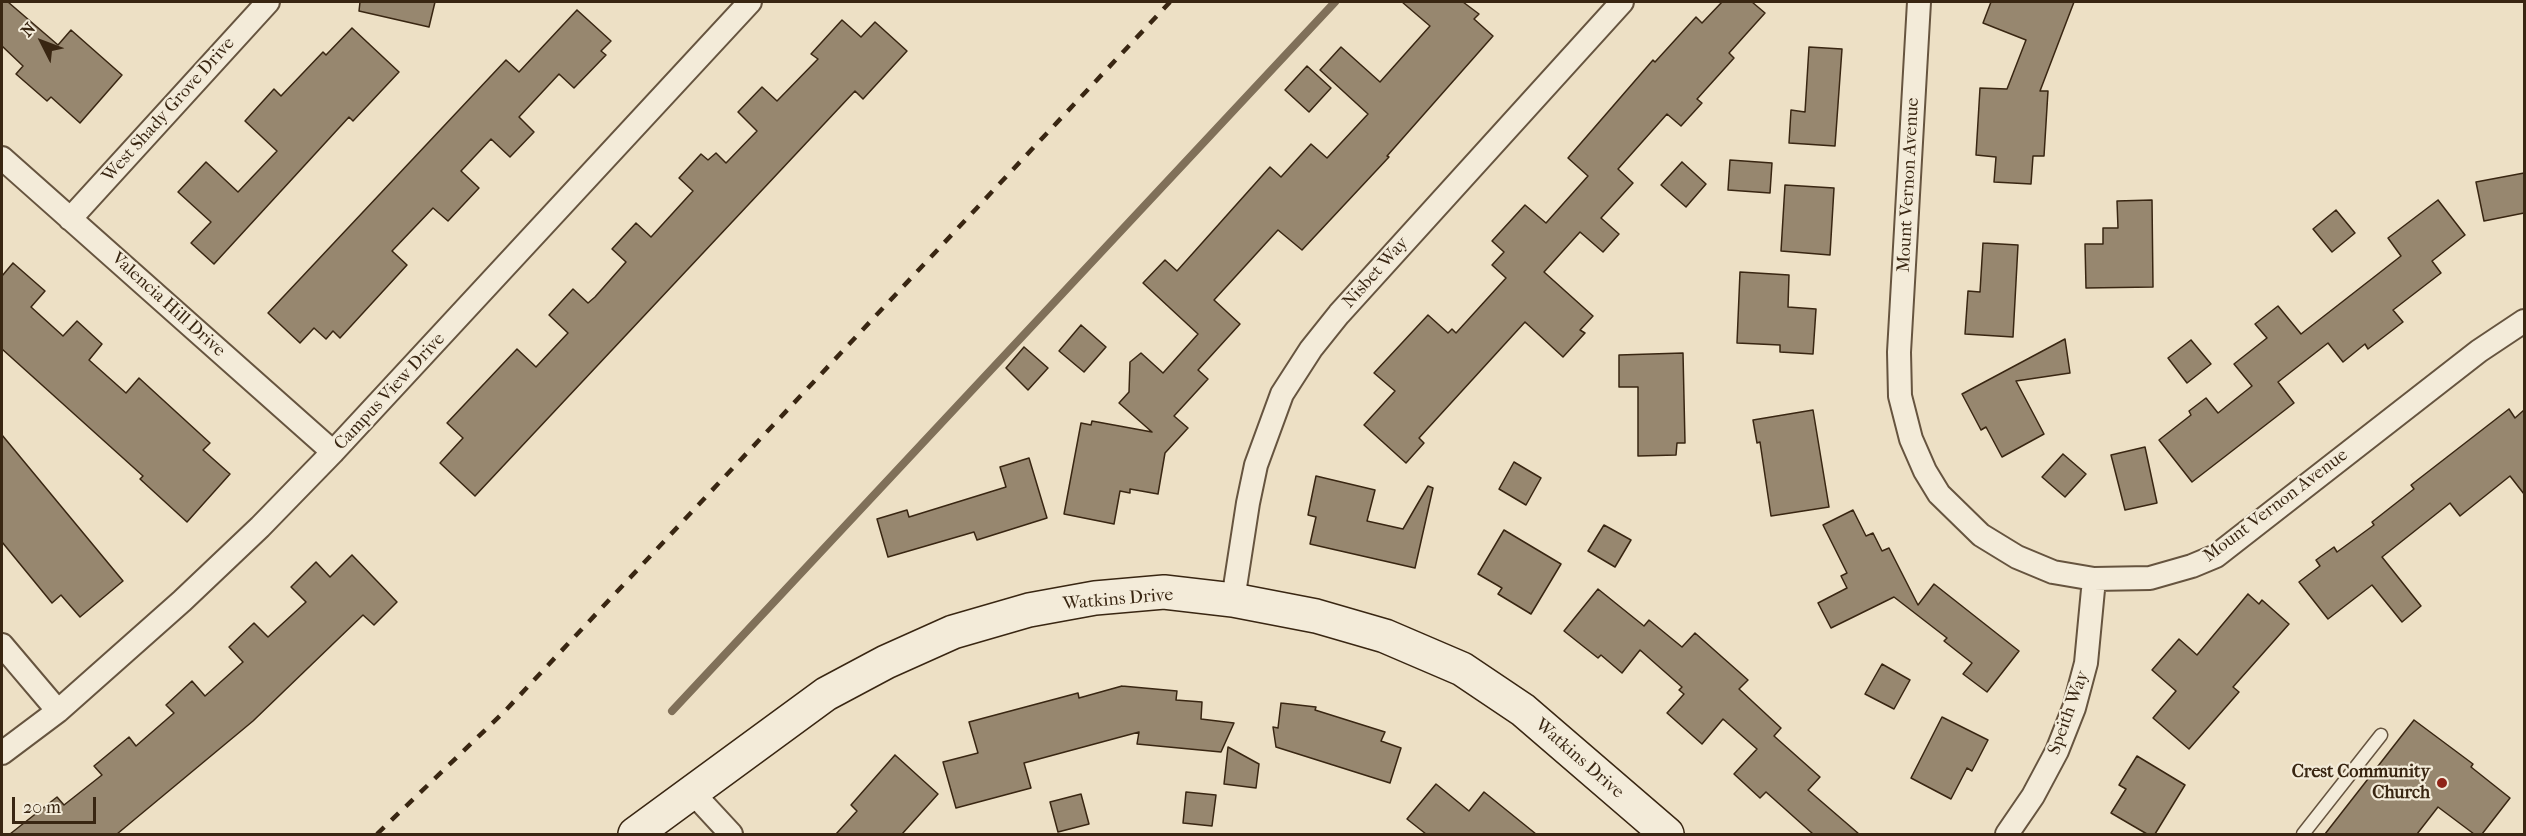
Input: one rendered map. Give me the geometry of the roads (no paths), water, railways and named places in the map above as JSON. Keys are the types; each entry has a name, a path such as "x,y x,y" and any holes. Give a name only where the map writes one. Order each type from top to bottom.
{"main road":[{"name":"Watkins Drive","path":"635,834 693,794 826,694 886,662 953,632 1029,610 1095,598 1164,592 1233,600 1316,616 1385,636 1462,669 1523,710 1667,834"}],"street":[{"name":"West Shady Grove Drive","path":"70,219 267,2"},
{"name":"Campus View Drive","path":"2,753 58,711 260,527 333,453 750,2"},
{"name":"Nisbet Way","path":"1233,600 1256,465 1282,394 1299,367 1339,314 1622,2"},
{"name":"Mount Vernon Avenue","path":"1919,2 1899,352 1900,396 1911,439 1925,471 1939,494 1981,535 2017,557 2053,572 2094,579 2150,578 2192,566 2216,556 2479,351 2524,321"},
{"name":"Valencia Hill Drive","path":"2,158 333,453"},
{"name":"Speith Way","path":"2007,834 2038,787 2057,751 2074,708 2086,663 2094,579"},
{"path":"2,645 58,711"},
{"path":"693,794 731,834"}],"lane":[{"path":"2303,834 2381,735"}],"waterway":[{"path":"672,711 1335,2"}],"railway":[{"path":"377,834 505,711 1170,2"}],"place":[{"name":"Crest Community Church","path":"2442,783"}]}
